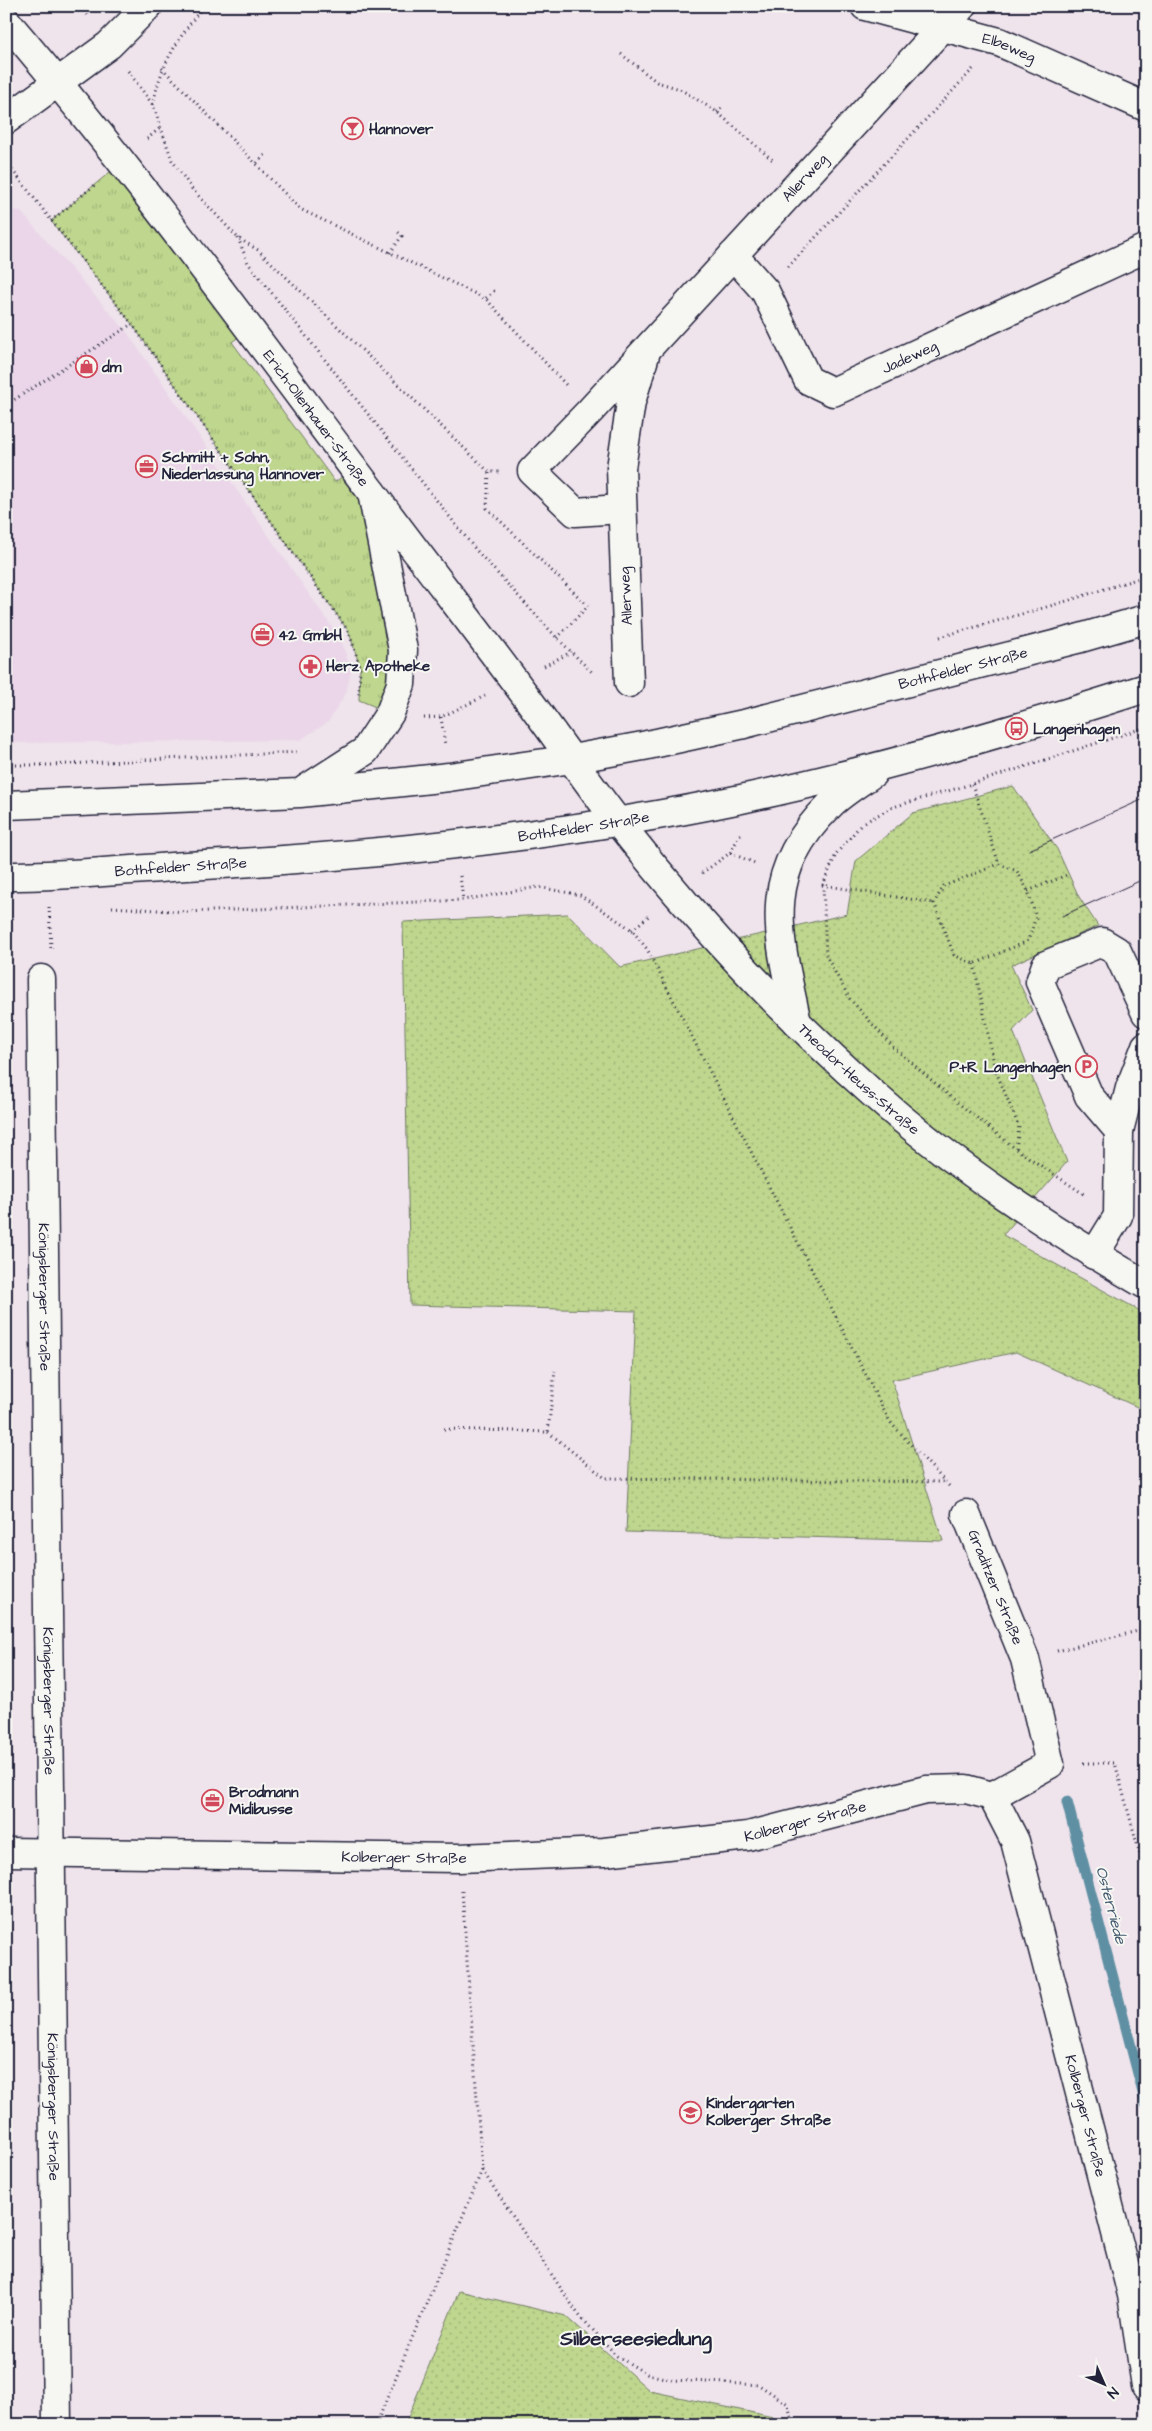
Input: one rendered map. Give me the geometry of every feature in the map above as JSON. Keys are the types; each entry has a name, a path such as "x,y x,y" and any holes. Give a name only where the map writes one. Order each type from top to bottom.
{"street":[{"path":"6,120 109,45 148,6"},
{"name":"Elbeweg","path":"865,6 999,42 1146,107"},
{"name":"Allerweg","path":"532,471 590,411 962,6"},
{"name":"Erich-Ollenhauer-Straße","path":"6,21 59,83 208,273 618,821"},
{"name":"Jadeweg","path":"733,254 766,291 808,380 833,392 1146,248"},
{"name":"Allerweg","path":"629,683 621,509 621,468 631,402 647,348"},
{"path":"532,471 575,512 621,509"},
{"path":"300,793 365,751 390,713 401,684 403,650 372,493"},
{"name":"Bothfelder Straße","path":"6,805 300,793 449,777 572,759 744,724 1076,639 1146,619"},
{"name":"Bothfelder Straße","path":"6,876 311,860 456,845 618,821 740,799 882,766 1017,729 1146,688"},
{"path":"797,1023 779,938 778,905 786,875 795,848 814,823 831,804 882,766"},
{"name":"Theodor-Heuss-Straße","path":"618,821 695,914 797,1023 871,1093 993,1190 1146,1285"},
{"path":"1119,1131 1088,1096 1040,982 1046,965 1102,942 1117,951 1146,1013"},
{"name":"Königsberger Straße","path":"41,978 57,2425"},
{"path":"1094,1254 1118,1216 1119,1131 1130,1088 1146,1046"},
{"name":"Graditzer Straße","path":"966,1514 1025,1659 1050,1764"},
{"path":"992,1796 1050,1764"},
{"name":"Kolberger Straße","path":"6,1852 459,1858 604,1852 748,1836 926,1790 966,1789 992,1796 1015,1841 1132,2295 1146,2386"}],"path":[{"path":"204,6 173,46 162,68 153,105 172,160 192,189 238,238 258,250 489,472 532,471"},
{"path":"766,291 999,42"},
{"path":"621,54 657,82 680,89 717,112 799,183"},
{"path":"162,68 300,209 486,298 590,411"},
{"path":"717,112 723,107"},
{"path":"257,163 267,153"},
{"path":"6,162 132,324 349,632 360,667 359,700"},
{"path":"390,253 402,236 397,231"},
{"path":"238,238 248,263 476,550 570,652"},
{"path":"486,298 494,290"},
{"path":"6,405 132,324"},
{"path":"489,472 487,508 588,606"},
{"path":"933,639 1057,604 1146,576"},
{"path":"1118,1216 1016,1149 893,1047 850,999 826,956 823,885 836,854 862,824 893,807 972,784 1146,727"},
{"path":"6,765 50,765 305,752"},
{"path":"972,784 999,864"},
{"path":"999,864 1017,872 1028,891 1036,917 1028,941 974,964 954,956 934,903 944,886 999,864"},
{"path":"1028,891 1069,874"},
{"path":"823,885 934,903"},
{"path":"108,907 187,912 463,900 538,887 580,895 632,930 647,949 890,1422 956,1494 966,1514"},
{"path":"41,978 52,944 48,904 58,904"},
{"path":"974,964 995,1069 1019,1127 1016,1149"},
{"path":"548,1432 555,1372"},
{"path":"444,1429 548,1432 606,1478 946,1482"},
{"name":"Graditzer Straße","path":"1025,1659 1146,1629"},
{"path":"1050,1764 1115,1763 1146,1877"},
{"path":"376,2425 482,2170 459,1858"},
{"path":"482,2170 578,2314 617,2356 647,2374 673,2380 759,2385 788,2404 793,2425"}],"shaded area":[{"path":"6,207 21,212 126,331 341,640 351,670 346,693 328,722 300,740 6,743"}],"green space":[{"path":"122,162 250,328 232,342 335,482 354,468 403,650 390,713 359,700 360,667 349,632 132,324 51,221"},
{"path":"1013,786 1057,849 1079,897 1098,926 1011,965 1032,1010 1013,1031 1067,1162 1003,1235 1146,1314 1146,1411 1016,1352 892,1380 943,1541 626,1532 636,1311 410,1305 403,922 568,914 620,967 847,914 856,861 913,813"},
{"path":"459,2291 566,2316 650,2391 773,2417 774,2425 405,2425"}],"waterway":[{"name":"Osterriede","path":"1067,1802 1146,2104"}],"tram line":[{"path":"1029,850 1146,798"},
{"path":"1062,916 1146,878"}],"place":[{"name":"Hannover","path":"353,129"},
{"name":"dm","path":"86,367"},
{"name":"Schmitt + Sohn, Niederlassung Hannover","path":"146,466"},
{"name":"42 GmbH","path":"262,635"},
{"name":"Herz Apotheke","path":"310,666"},
{"name":"Langenhagen","path":"1017,729"},
{"name":"P+R Langenhagen","path":"1087,1067"},
{"name":"Brodmann Midibusse","path":"213,1801"},
{"name":"Kindergarten Kolberger Straße","path":"690,2112"}],"district":[{"name":"Silberseesiedlung","path":"636,2339"}]}
